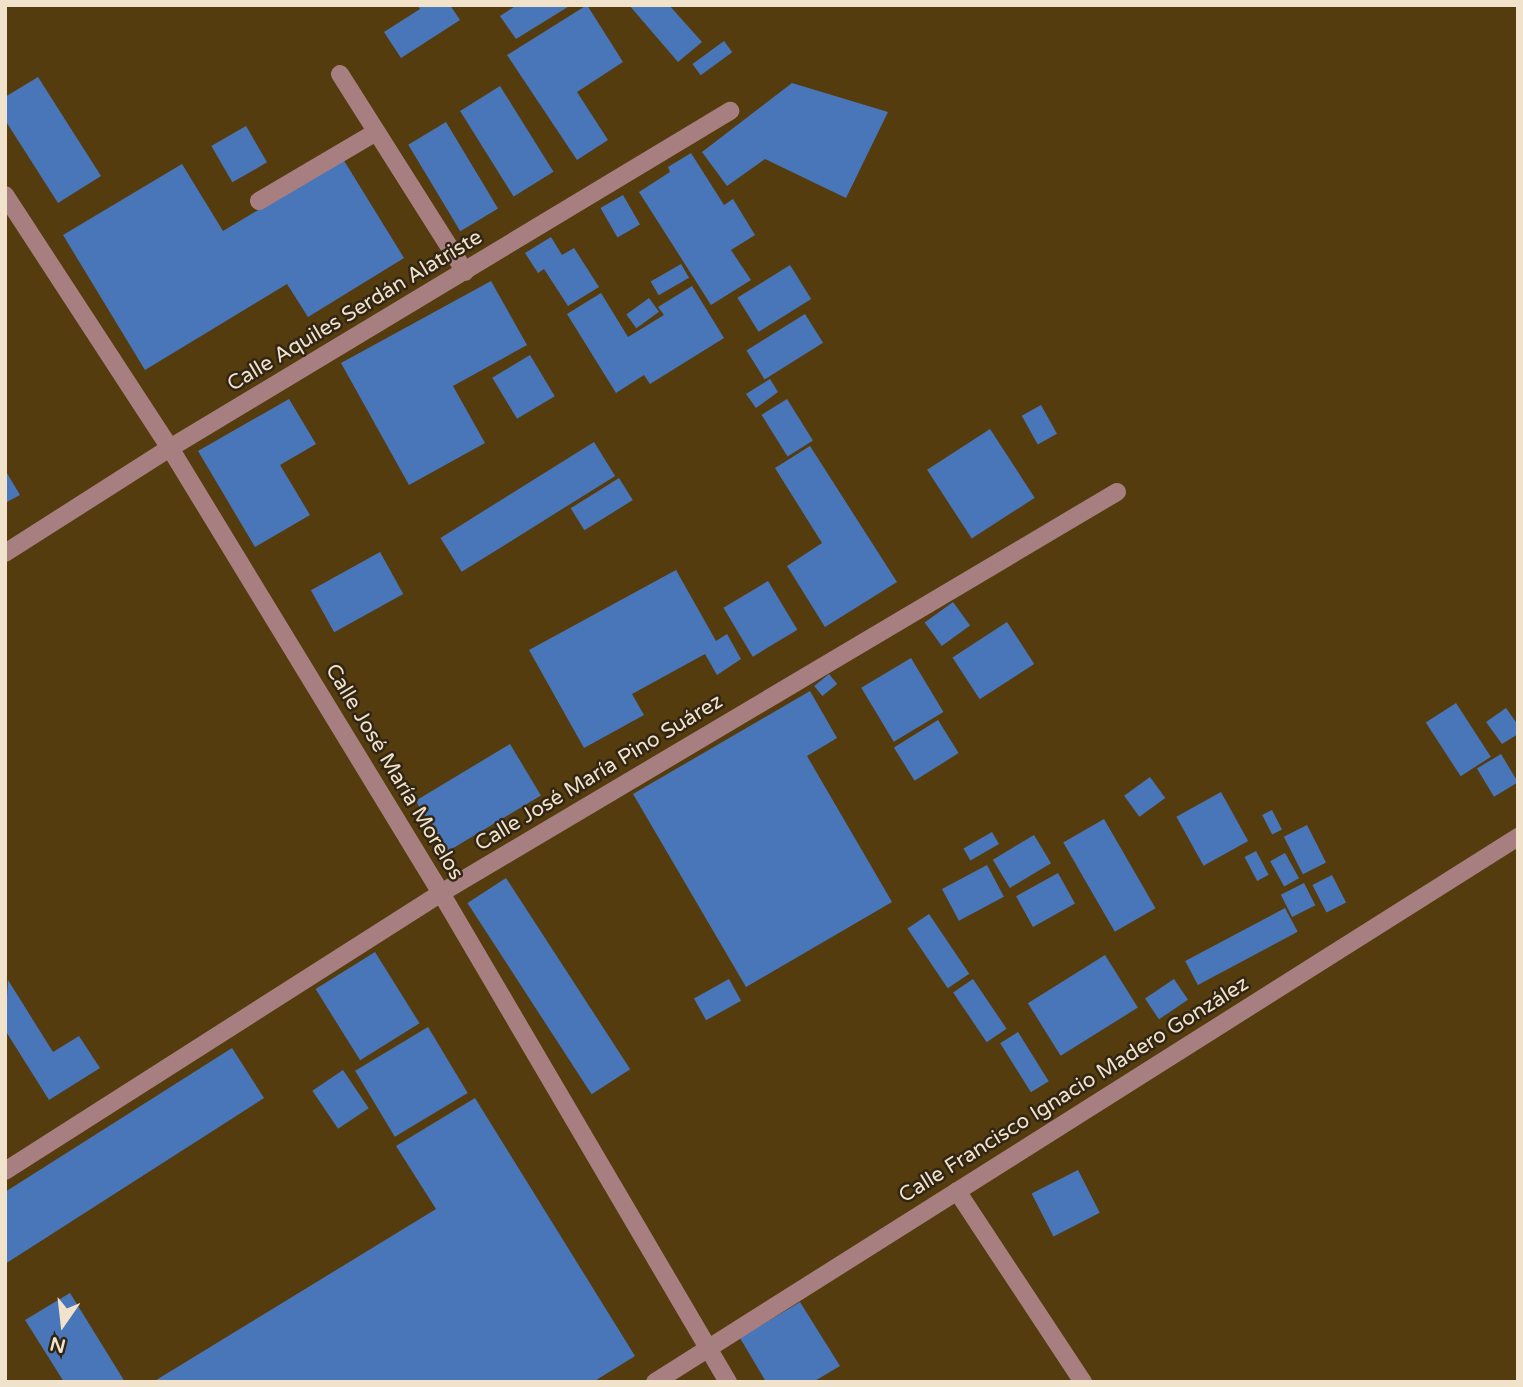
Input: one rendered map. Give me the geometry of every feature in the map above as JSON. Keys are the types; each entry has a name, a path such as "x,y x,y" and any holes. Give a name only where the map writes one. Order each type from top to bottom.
{"street":[{"path":"340,74 465,272"},
{"name":"Calle Aquiles Serdán Alatriste","path":"5,552 170,448 730,111"},
{"path":"258,201 376,132"},
{"name":"Calle José María Morelos","path":"5,195 170,448 441,893 728,1382"},
{"name":"Calle José María Pino Suárez","path":"5,1171 441,893 1117,492"},
{"name":"Calle Francisco Ignacio Madero González","path":"655,1382 1518,837"},
{"path":"957,1191 1083,1382"}],"building":[{"path":"417,5 450,5 460,20 401,58 384,32 420,9"},
{"path":"517,5 571,5 516,39 500,16"},
{"path":"587,5 623,62 577,92 608,140 577,160 507,55"},
{"path":"629,5 669,5 702,42 678,62"},
{"path":"724,41 732,52 701,75 692,64"},
{"path":"38,77 101,176 58,203 5,120 5,97"},
{"path":"792,83 888,112 846,198 765,159 727,186 702,152"},
{"path":"500,86 554,172 514,197 460,111"},
{"path":"446,122 498,209 460,231 408,145"},
{"path":"246,126 267,162 232,182 211,146"},
{"path":"691,153 724,205 733,199 755,235 731,250 751,280 711,305 639,192 670,172 668,167"},
{"path":"343,159 404,258 308,317 287,284 145,370 63,235 182,164 223,231"},
{"path":"623,195 640,224 617,237 600,208"},
{"path":"551,237 562,255 574,248 599,287 568,306 544,269 538,273 525,253"},
{"path":"681,264 689,278 659,295 651,282"},
{"path":"790,265 811,299 759,332 737,298"},
{"path":"491,281 527,345 453,386 485,443 409,485 341,363"},
{"path":"692,286 724,338 650,384 644,375 616,393 567,314 601,293 628,337 664,315 658,307"},
{"path":"649,298 659,312 636,328 626,314"},
{"path":"805,314 823,343 765,379 746,351"},
{"path":"530,355 555,396 517,419 492,378"},
{"path":"770,379 778,392 756,408 746,394"},
{"path":"289,399 316,444 280,465 310,515 255,547 198,451"},
{"path":"787,399 813,441 788,456 762,415"},
{"path":"1041,405 1057,434 1038,445 1022,416"},
{"path":"990,429 1035,498 972,539 927,470"},
{"path":"594,442 615,476 462,572 441,538"},
{"path":"810,446 897,582 825,627 787,566 822,543 775,468"},
{"path":"5,470 20,495 5,503"},
{"path":"619,478 633,500 584,530 571,508"},
{"path":"380,552 403,594 334,632 311,590"},
{"path":"676,570 716,641 727,634 741,659 717,675 705,654 632,694 644,715 584,748 529,650"},
{"path":"768,581 797,630 753,657 723,608"},
{"path":"953,602 970,625 942,646 925,623"},
{"path":"1007,622 1034,664 980,699 952,657"},
{"path":"911,658 943,712 894,742 861,688"},
{"path":"829,674 837,684 822,696 814,686"},
{"path":"810,691 837,738 807,756 892,902 746,987 633,794"},
{"path":"1456,703 1491,757 1461,776 1426,723"},
{"path":"1506,708 1518,725 1518,734 1502,744 1486,722"},
{"path":"938,720 959,753 915,781 894,748"},
{"path":"510,744 541,795 447,852 416,801"},
{"path":"1501,754 1518,782 1494,797 1477,768"},
{"path":"1150,777 1165,798 1139,817 1124,796"},
{"path":"1221,792 1248,841 1204,866 1176,817"},
{"path":"1272,810 1282,830 1272,835 1262,815"},
{"path":"1104,819 1156,908 1115,932 1063,842"},
{"path":"1307,825 1326,862 1303,874 1284,837"},
{"path":"992,832 999,844 970,861 963,848"},
{"path":"1034,835 1051,863 1010,888 993,860"},
{"path":"1256,851 1269,875 1257,881 1245,857"},
{"path":"1285,853 1299,878 1284,887 1270,861"},
{"path":"987,865 1004,897 959,921 942,889"},
{"path":"1058,873 1075,904 1033,927 1016,896"},
{"path":"1332,875 1346,903 1326,913 1312,885"},
{"path":"506,878 630,1069 592,1094 467,903"},
{"path":"1304,883 1315,905 1292,917 1281,895"},
{"path":"1285,908 1298,932 1198,985 1185,961"},
{"path":"929,914 969,974 948,988 907,929"},
{"path":"375,952 420,1023 360,1060 316,989"},
{"path":"1105,955 1138,1008 1061,1056 1028,1003"},
{"path":"729,979 741,1001 706,1020 694,998"},
{"path":"973,979 1007,1029 987,1042 953,992"},
{"path":"1174,979 1188,1000 1159,1019 1145,999"},
{"path":"8,980 53,1052 79,1036 100,1068 49,1100 5,1030"},
{"path":"428,1027 468,1093 395,1137 355,1071"},
{"path":"1018,1032 1049,1081 1031,1092 1000,1043"},
{"path":"232,1048 264,1098 5,1264 5,1192"},
{"path":"343,1070 369,1108 338,1129 312,1091"},
{"path":"475,1098 635,1356 593,1382 153,1382 436,1209 396,1146"},
{"path":"1078,1170 1100,1213 1053,1236 1032,1194"},
{"path":"70,1293 125,1382 64,1382 25,1320"},
{"path":"800,1302 840,1366 813,1382 766,1382 740,1338"}]}
